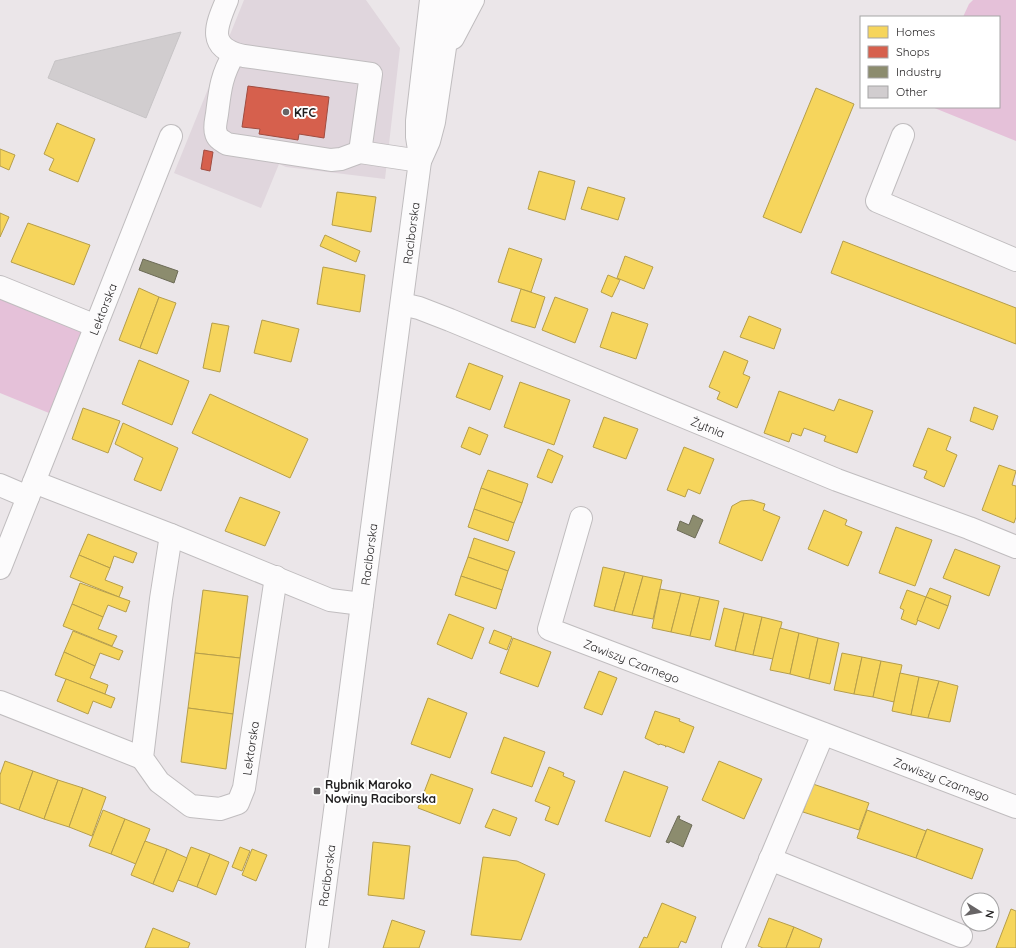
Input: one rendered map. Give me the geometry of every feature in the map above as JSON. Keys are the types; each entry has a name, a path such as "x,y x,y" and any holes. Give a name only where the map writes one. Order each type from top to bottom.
{"street":[{"path":"227,0 217,27 217,35 221,45 227,51 234,54 371,74 360,152"},
{"path":"418,0 430,10"},
{"name":"Raciborska","path":"420,160 429,141 434,122 452,0"},
{"path":"444,59 473,0"},
{"name":"Raciborska","path":"317,948 420,160 417,137 417,121 430,10"},
{"path":"234,54 223,75 216,127 216,134 220,140 227,144 331,160 340,160 360,152 420,160"},
{"path":"903,134 877,201 1016,260"},
{"name":"Lektorska","path":"0,568 171,136"},
{"path":"0,287 96,326"},
{"name":"Żytnia","path":"402,304 419,308 450,320 837,480 969,528 1016,547"},
{"path":"0,485 31,490 171,535 330,600 362,604"},
{"name":"Zawiszy Czarnego","path":"581,518 549,629 1016,807"},
{"path":"0,702 142,758 161,599 171,535"},
{"name":"Lektorska","path":"142,758 159,782 191,806 220,809 238,803 244,788 276,577"},
{"path":"734,948 823,734"},
{"path":"770,859 961,936"}],"shaded area":[{"path":"244,0 366,0 400,48 385,179 286,167 279,164 261,208 174,173"},
{"path":"973,0 1016,0 1016,141 934,108 1000,108 1000,16 963,16 969,4"},
{"path":"0,294 84,328 49,413 0,393"}],"building: Homes":[{"path":"816,88 854,104 801,233 763,217"},
{"path":"57,123 95,139 78,182 49,170 54,159 44,154"},
{"path":"0,149 15,155 9,170 0,166"},
{"path":"539,171 575,181 565,220 528,209"},
{"path":"588,187 625,198 618,220 581,209"},
{"path":"337,192 376,197 371,232 332,225"},
{"path":"0,213 9,217 0,237"},
{"path":"28,223 90,245 74,285 11,262"},
{"path":"325,235 360,251 356,262 320,246"},
{"path":"843,241 1016,308 1016,344 831,273"},
{"path":"509,248 542,259 531,292 498,282"},
{"path":"625,256 653,267 644,289 617,278"},
{"path":"323,267 365,275 360,312 317,304"},
{"path":"608,275 620,280 612,297 601,292"},
{"path":"139,288 159,297 140,348 119,340"},
{"path":"521,289 545,297 535,328 511,321"},
{"path":"159,297 176,303 157,354 140,348"},
{"path":"555,297 588,309 575,343 542,330"},
{"path":"612,312 648,324 636,359 600,347"},
{"path":"749,316 781,329 774,349 740,337"},
{"path":"262,320 299,329 291,362 254,353"},
{"path":"212,323 229,326 220,372 203,368"},
{"path":"724,351 748,361 743,374 750,377 737,408 717,399 720,392 709,387"},
{"path":"139,360 189,381 172,425 122,404"},
{"path":"469,363 503,376 490,410 456,397"},
{"path":"520,382 570,400 554,445 504,427"},
{"path":"779,391 834,411 839,399 873,411 857,453 824,441 826,436 804,428 801,436 792,433 789,442 764,433"},
{"path":"210,394 308,439 290,478 192,433"},
{"path":"974,407 998,416 993,430 970,421"},
{"path":"83,408 120,421 108,453 72,439"},
{"path":"604,417 638,429 626,459 593,447"},
{"path":"123,423 178,448 161,491 134,480 143,458 115,444"},
{"path":"469,427 488,435 480,455 461,447"},
{"path":"928,428 951,437 946,450 957,455 944,487 924,478 927,471 913,466"},
{"path":"684,447 714,459 700,494 688,489 685,497 667,490"},
{"path":"548,449 563,456 552,483 537,477"},
{"path":"999,465 1016,471 1012,485 1016,486 1016,517 1014,523 982,510"},
{"path":"488,470 528,484 522,503 481,488"},
{"path":"481,488 522,503 514,523 474,509"},
{"path":"240,497 280,512 265,546 225,531"},
{"path":"752,500 765,504 763,510 780,517 762,561 719,543 732,506 741,501"},
{"path":"474,509 514,523 508,541 468,527"},
{"path":"824,510 847,520 845,525 862,532 848,566 808,549"},
{"path":"896,527 932,540 915,586 879,573"},
{"path":"88,534 137,553 133,563 114,556 110,568 79,555"},
{"path":"474,538 515,552 508,571 468,557"},
{"path":"955,549 1000,566 989,596 943,578"},
{"path":"79,555 110,568 105,580 123,587 119,597 70,577"},
{"path":"468,557 508,571 502,590 461,576"},
{"path":"603,567 625,572 614,611 594,606"},
{"path":"625,572 643,576 632,615 614,611"},
{"path":"461,576 502,590 496,609 455,595"},
{"path":"643,576 662,580 653,619 632,615"},
{"path":"80,583 130,601 126,612 108,605 103,617 72,604"},
{"path":"930,588 951,596 948,606 926,597"},
{"path":"660,589 681,593 671,632 652,628"},
{"path":"203,590 248,596 240,658 195,653"},
{"path":"907,590 926,597 916,625 901,619 904,610 900,608"},
{"path":"681,593 700,597 690,636 671,632"},
{"path":"700,597 719,601 710,640 690,636"},
{"path":"926,597 948,606 939,629 917,620"},
{"path":"72,604 103,617 98,629 117,636 112,646 63,626"},
{"path":"724,608 744,613 735,651 715,646"},
{"path":"744,613 762,617 753,655 735,651"},
{"path":"449,614 484,628 472,659 437,644"},
{"path":"762,617 782,622 773,659 753,655"},
{"path":"780,628 799,633 790,674 770,670"},
{"path":"494,630 512,637 507,650 489,643"},
{"path":"73,631 123,651 119,660 100,653 95,666 64,652"},
{"path":"799,633 818,638 809,679 790,674"},
{"path":"513,638 551,652 538,687 500,673"},
{"path":"818,638 839,643 830,684 809,679"},
{"path":"64,652 95,666 90,678 108,685 105,694 55,675"},
{"path":"195,653 240,658 233,714 188,708"},
{"path":"842,653 862,657 854,694 834,690"},
{"path":"862,657 881,661 873,697 854,694"},
{"path":"881,661 902,665 894,702 873,697"},
{"path":"599,671 617,678 602,715 584,708"},
{"path":"900,673 919,677 911,715 892,711"},
{"path":"919,677 939,681 928,718 911,715"},
{"path":"66,679 115,698 111,708 93,701 88,714 57,701"},
{"path":"939,681 958,686 950,722 928,718"},
{"path":"428,698 467,713 450,758 411,744"},
{"path":"188,708 233,714 226,769 181,762"},
{"path":"655,711 680,719 679,721 694,727 684,753 667,746 665,747 666,746 659,745 645,738"},
{"path":"504,737 545,752 532,787 491,773"},
{"path":"5,761 33,771 19,810 0,803 0,775"},
{"path":"719,761 762,779 744,819 702,800"},
{"path":"549,767 564,773 563,776 575,781 558,825 545,820 550,807 535,801"},
{"path":"33,771 58,780 44,819 19,810"},
{"path":"624,771 668,787 650,837 605,821"},
{"path":"431,774 473,789 460,824 418,808"},
{"path":"58,780 83,788 69,827 44,819"},
{"path":"813,784 869,803 859,830 803,812"},
{"path":"83,788 106,797 92,836 69,827"},
{"path":"493,809 517,818 510,836 485,827"},
{"path":"103,810 125,819 111,854 89,846"},
{"path":"867,810 926,831 916,858 857,838"},
{"path":"125,819 150,829 136,864 111,854"},
{"path":"927,829 983,849 972,879 916,858"},
{"path":"145,841 167,849 153,884 131,875"},
{"path":"373,842 410,846 404,899 368,895"},
{"path":"191,847 210,854 197,887 178,880"},
{"path":"240,847 250,851 242,871 232,867"},
{"path":"167,849 187,858 173,892 153,884"},
{"path":"252,849 267,855 256,881 242,875"},
{"path":"210,854 229,862 216,895 197,887"},
{"path":"483,857 517,861 545,874 521,940 471,935"},
{"path":"662,903 696,917 686,943 681,941 678,948 639,948 644,937 647,938"},
{"path":"1011,909 1016,911 1016,948 996,948"},
{"path":"769,918 794,927 786,948 763,948 758,946"},
{"path":"392,920 425,931 419,948 383,948"},
{"path":"794,927 822,939 819,948 786,948"},
{"path":"153,928 190,943 188,948 145,948"}],"building: Shops":[{"name":"KFC","path":"248,86 329,97 324,138 299,134 298,140 259,134 260,129 242,127"},
{"path":"204,150 213,152 210,171 201,169"}],"building: Industry":[{"path":"143,259 178,271 174,283 139,270"},
{"path":"693,515 703,520 695,538 677,530 680,521 689,525"},
{"path":"678,816 680,816 679,819 692,825 683,847 670,841 669,843 666,842"}],"building: Other":[{"path":"181,32 146,118 48,78 55,61"}],"place":[{"name":"KFC","path":"286,112"},
{"name":"Rybnik Maroko Nowiny Raciborska","path":"317,791"}]}
